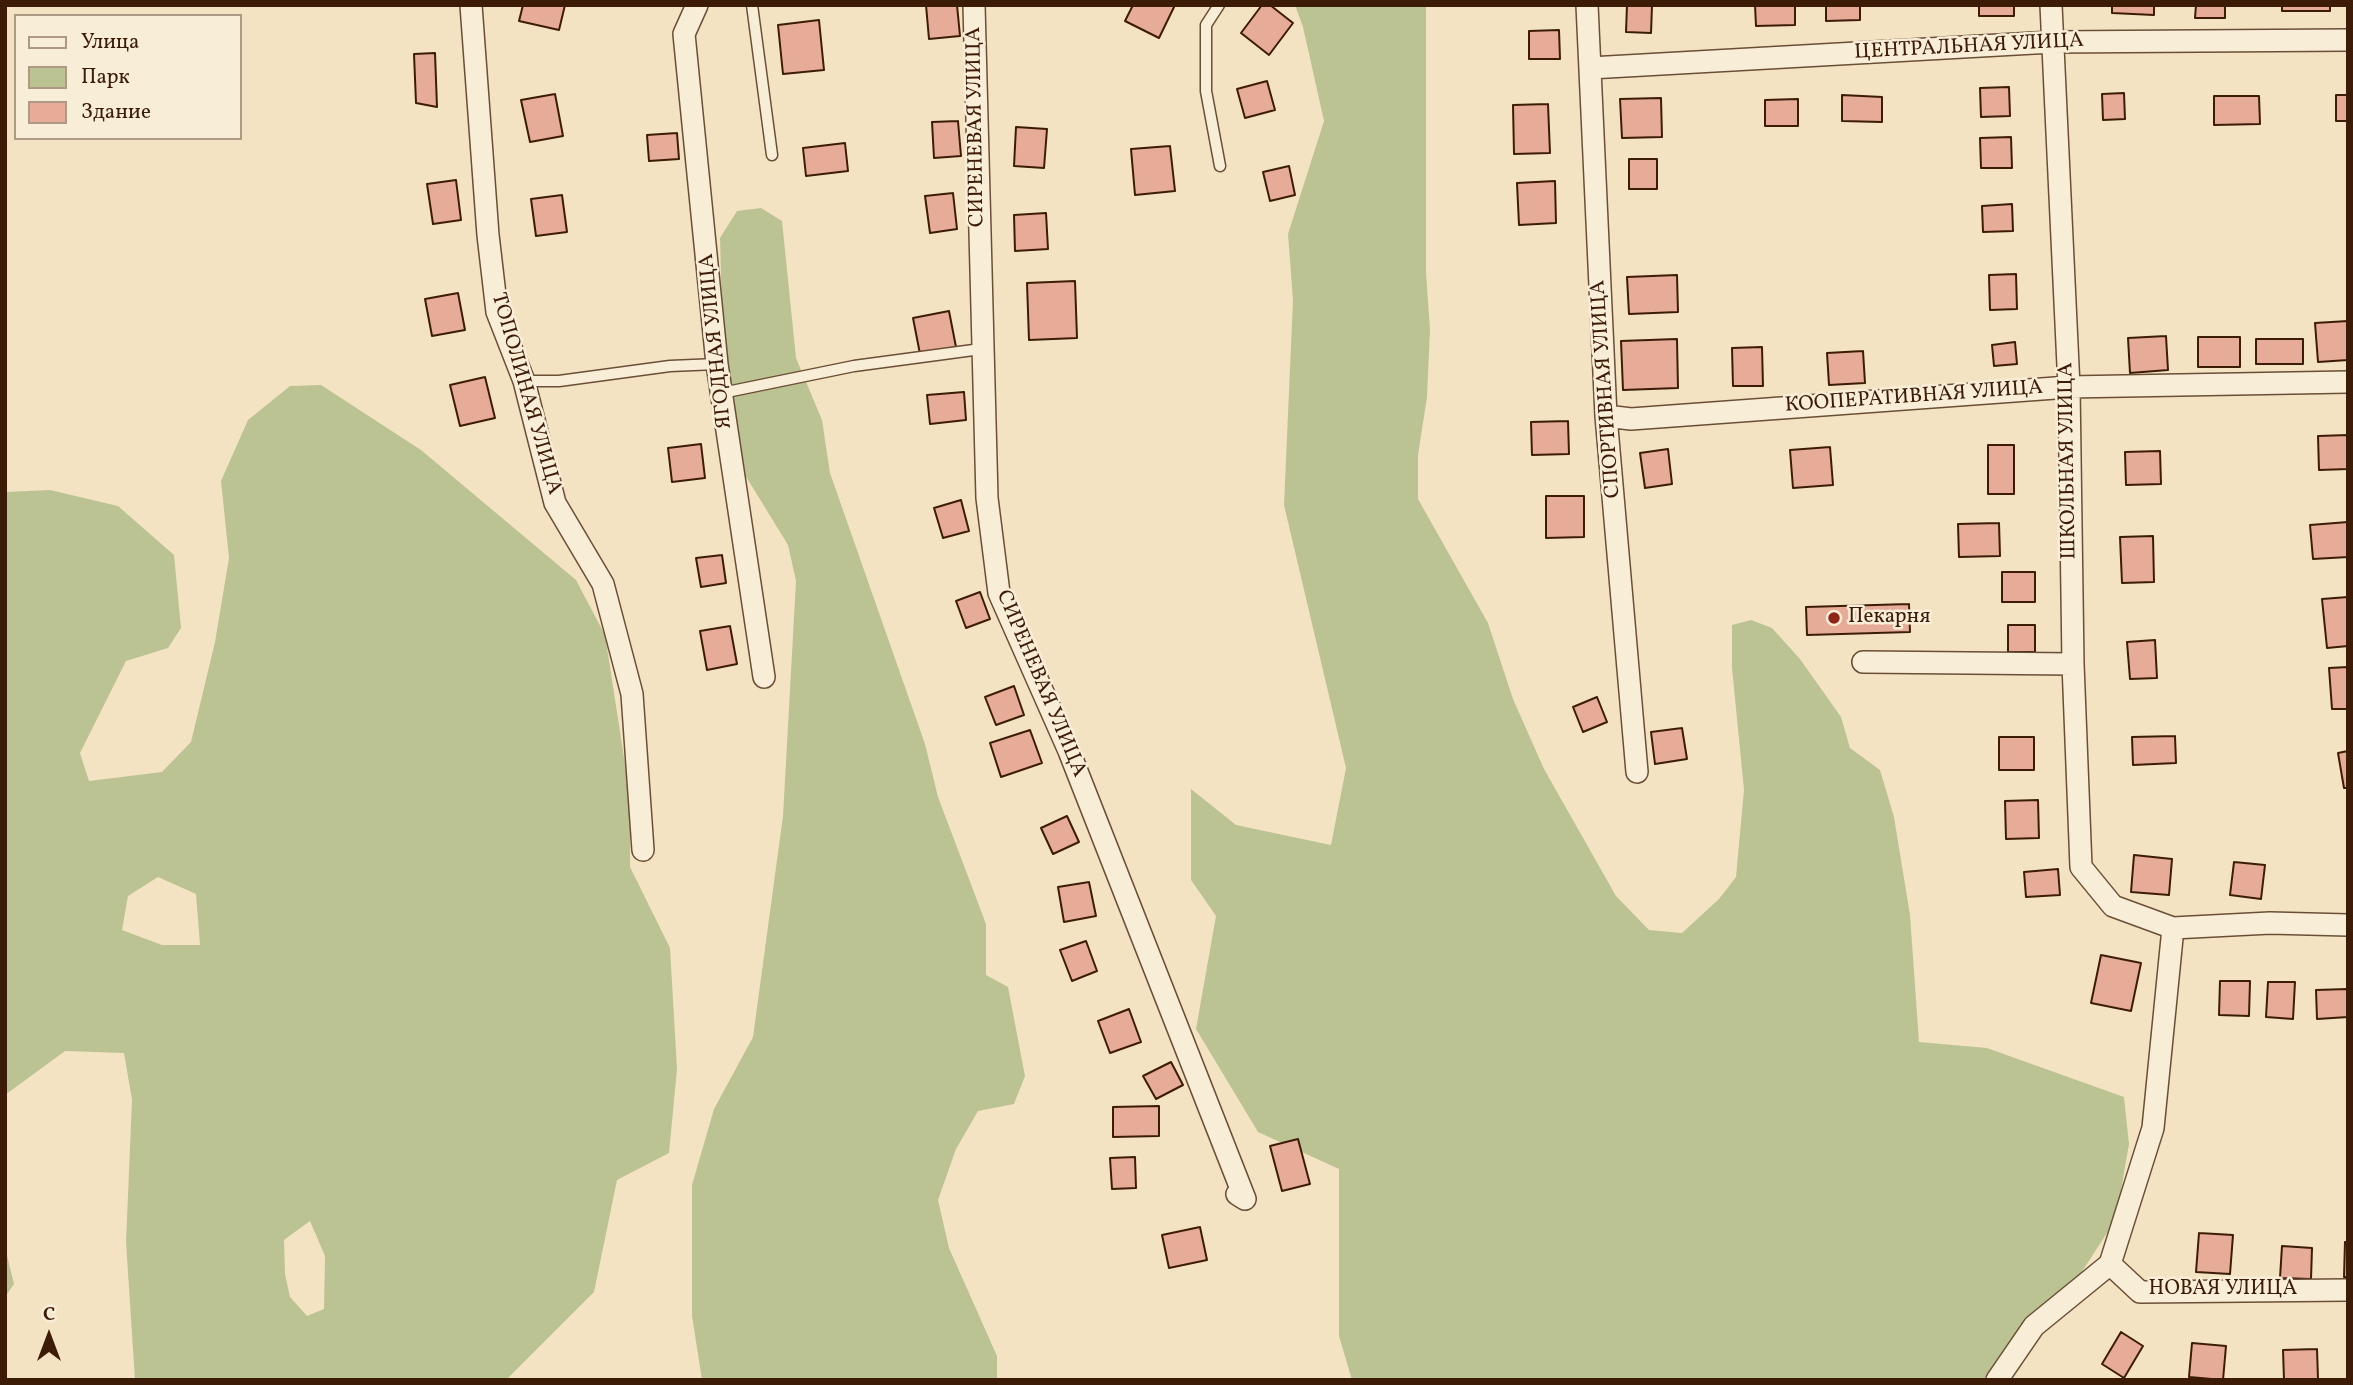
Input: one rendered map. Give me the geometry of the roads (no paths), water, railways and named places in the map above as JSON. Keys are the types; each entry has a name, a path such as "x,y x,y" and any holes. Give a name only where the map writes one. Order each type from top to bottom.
{"street":[{"name":"ТОПОЛИНАЯ УЛИЦА","path":"471,5 488,234 497,312 524,381 555,503 603,584 632,694 643,850"},
{"name":"ЯГОДНАЯ УЛИЦА","path":"697,5 684,34 717,364 764,677"},
{"name":"СИРЕНЕВАЯ УЛИЦА","path":"974,5 987,498 999,593 1069,751 1245,1199 1237,1195"},
{"name":"СПОРТИВНАЯ УЛИЦА","path":"1587,5 1606,416 1637,772"},
{"name":"ШКОЛЬНАЯ УЛИЦА","path":"2051,5 2068,387 2073,664 2081,867 2113,906 2173,928"},
{"name":"ЦЕНТРАЛЬНАЯ УЛИЦА","path":"1590,68 2052,42 2348,40"},
{"name":"КООПЕРАТИВНАЯ УЛИЦА","path":"1606,416 1631,419 2068,387 2348,382"},
{"path":"1863,662 2073,664"},
{"path":"1997,1380 2034,1325 2110,1264 2153,1128 2173,928 2270,923 2348,925"},
{"name":"НОВАЯ УЛИЦА","path":"2110,1264 2140,1292 2348,1290"}],"lane":[{"path":"752,5 772,155"},
{"path":"1219,5 1206,25 1206,91 1220,166"},
{"path":"722,393 854,366 981,349"},
{"path":"524,381 559,381 670,366 717,364"}],"place":[{"name":"Пекарня","path":"1834,618"}]}
